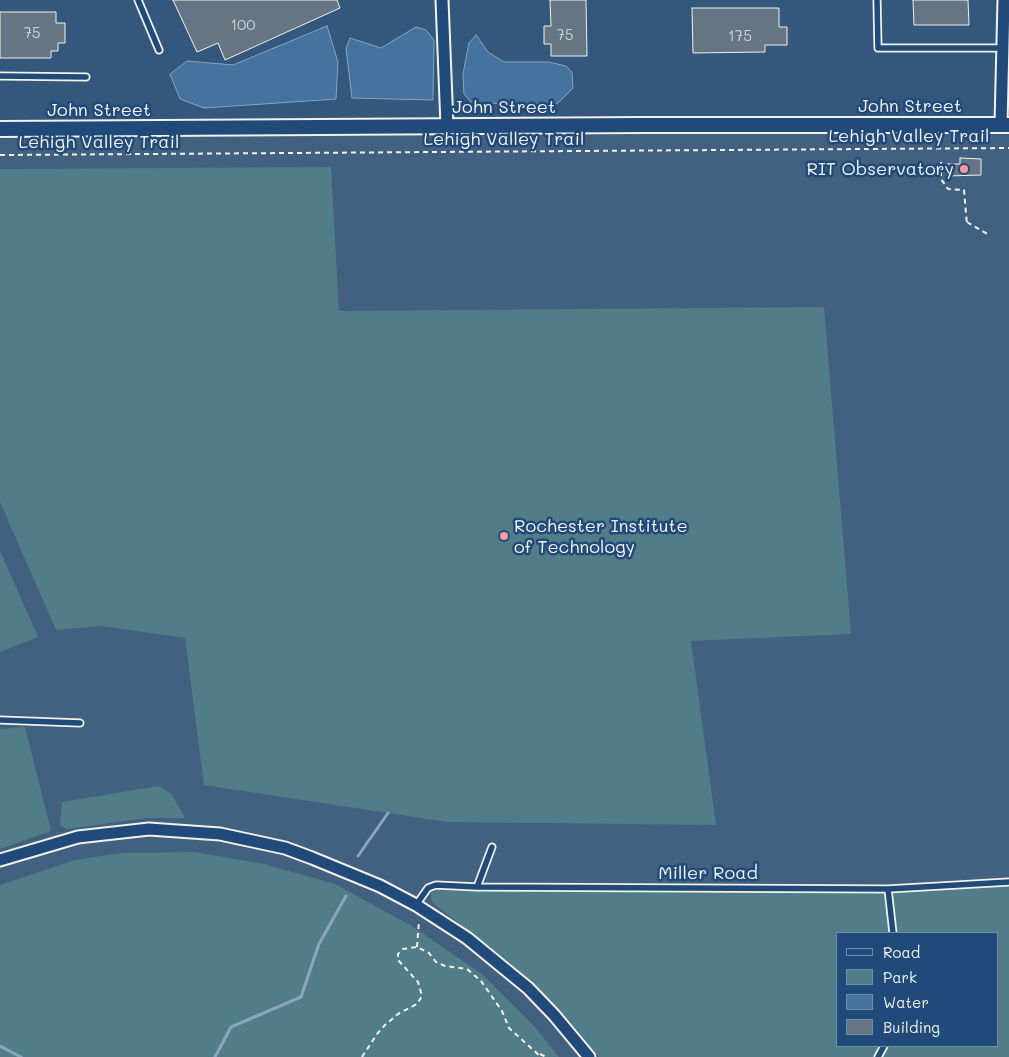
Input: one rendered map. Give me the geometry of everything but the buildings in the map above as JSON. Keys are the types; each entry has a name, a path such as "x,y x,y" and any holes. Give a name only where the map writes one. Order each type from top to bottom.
{"street":[{"path":"442,0 447,126"},
{"path":"1004,0 1005,125"},
{"name":"John Street","path":"0,129 1005,125"},
{"path":"0,860 56,842 97,834 149,829 199,831 242,838 312,858 372,882 416,904 467,938 528,988 554,1015 588,1057"}],"lane":[{"path":"138,0 159,50"},
{"path":"877,0 878,48 1004,48"},
{"path":"0,76 86,77"},
{"path":"0,720 80,723"},
{"path":"477,887 492,847"},
{"name":"Miller Road","path":"416,904 423,894 436,885 477,887 888,888 1009,882"},
{"path":"888,888 893,932"}],"path":[{"name":"Lehigh Valley Trail","path":"0,155 1009,148"},
{"path":"940,162 941,179 948,189 964,190 967,223 990,235"},
{"path":"417,947 418,921"},
{"path":"362,1057 376,1034 398,1014 417,1004 422,996 418,982 398,960 398,954 403,949 417,947 429,953 436,962 445,966 466,969 481,981 502,1011 509,1028 540,1055 546,1057"}],"shaded area":[{"name":"Rochester Institute of Technology","path":"637,132 1009,135 1009,1057 0,1057 0,139"}],"green space":[{"path":"331,167 339,311 824,307 851,634 691,641 716,825 447,822 204,785 185,638 102,626 56,630 0,502 0,169"},
{"path":"0,551 38,637 0,652"},
{"path":"25,727 51,831 0,849 0,729"},
{"path":"158,786 171,793 185,818 147,818 67,829 60,825 62,802"},
{"path":"195,852 264,864 335,884 412,926 483,975 534,1026 559,1057 0,1057 0,885 75,860 121,853"},
{"path":"1009,886 1009,1057 599,1057 535,985 503,957 434,904 431,899 431,893 439,890 867,892"}],"water":[{"path":"327,26 338,62 336,99 204,108 180,99 170,74 187,61 233,65"},
{"path":"416,27 426,30 434,40 433,100 352,98 346,48 350,38 381,48"},
{"path":"476,35 488,52 504,62 549,62 566,66 572,72 573,88 557,104 472,103 464,94 463,74 469,43"}],"waterway":[{"path":"358,856 388,813"},
{"path":"215,1057 231,1027 301,997 319,944 346,896"},
{"path":"0,1046 21,1057"}],"place":[{"name":"RIT Observatory","path":"964,169"},
{"name":"Rochester Institute of Technology","path":"504,536"}]}
